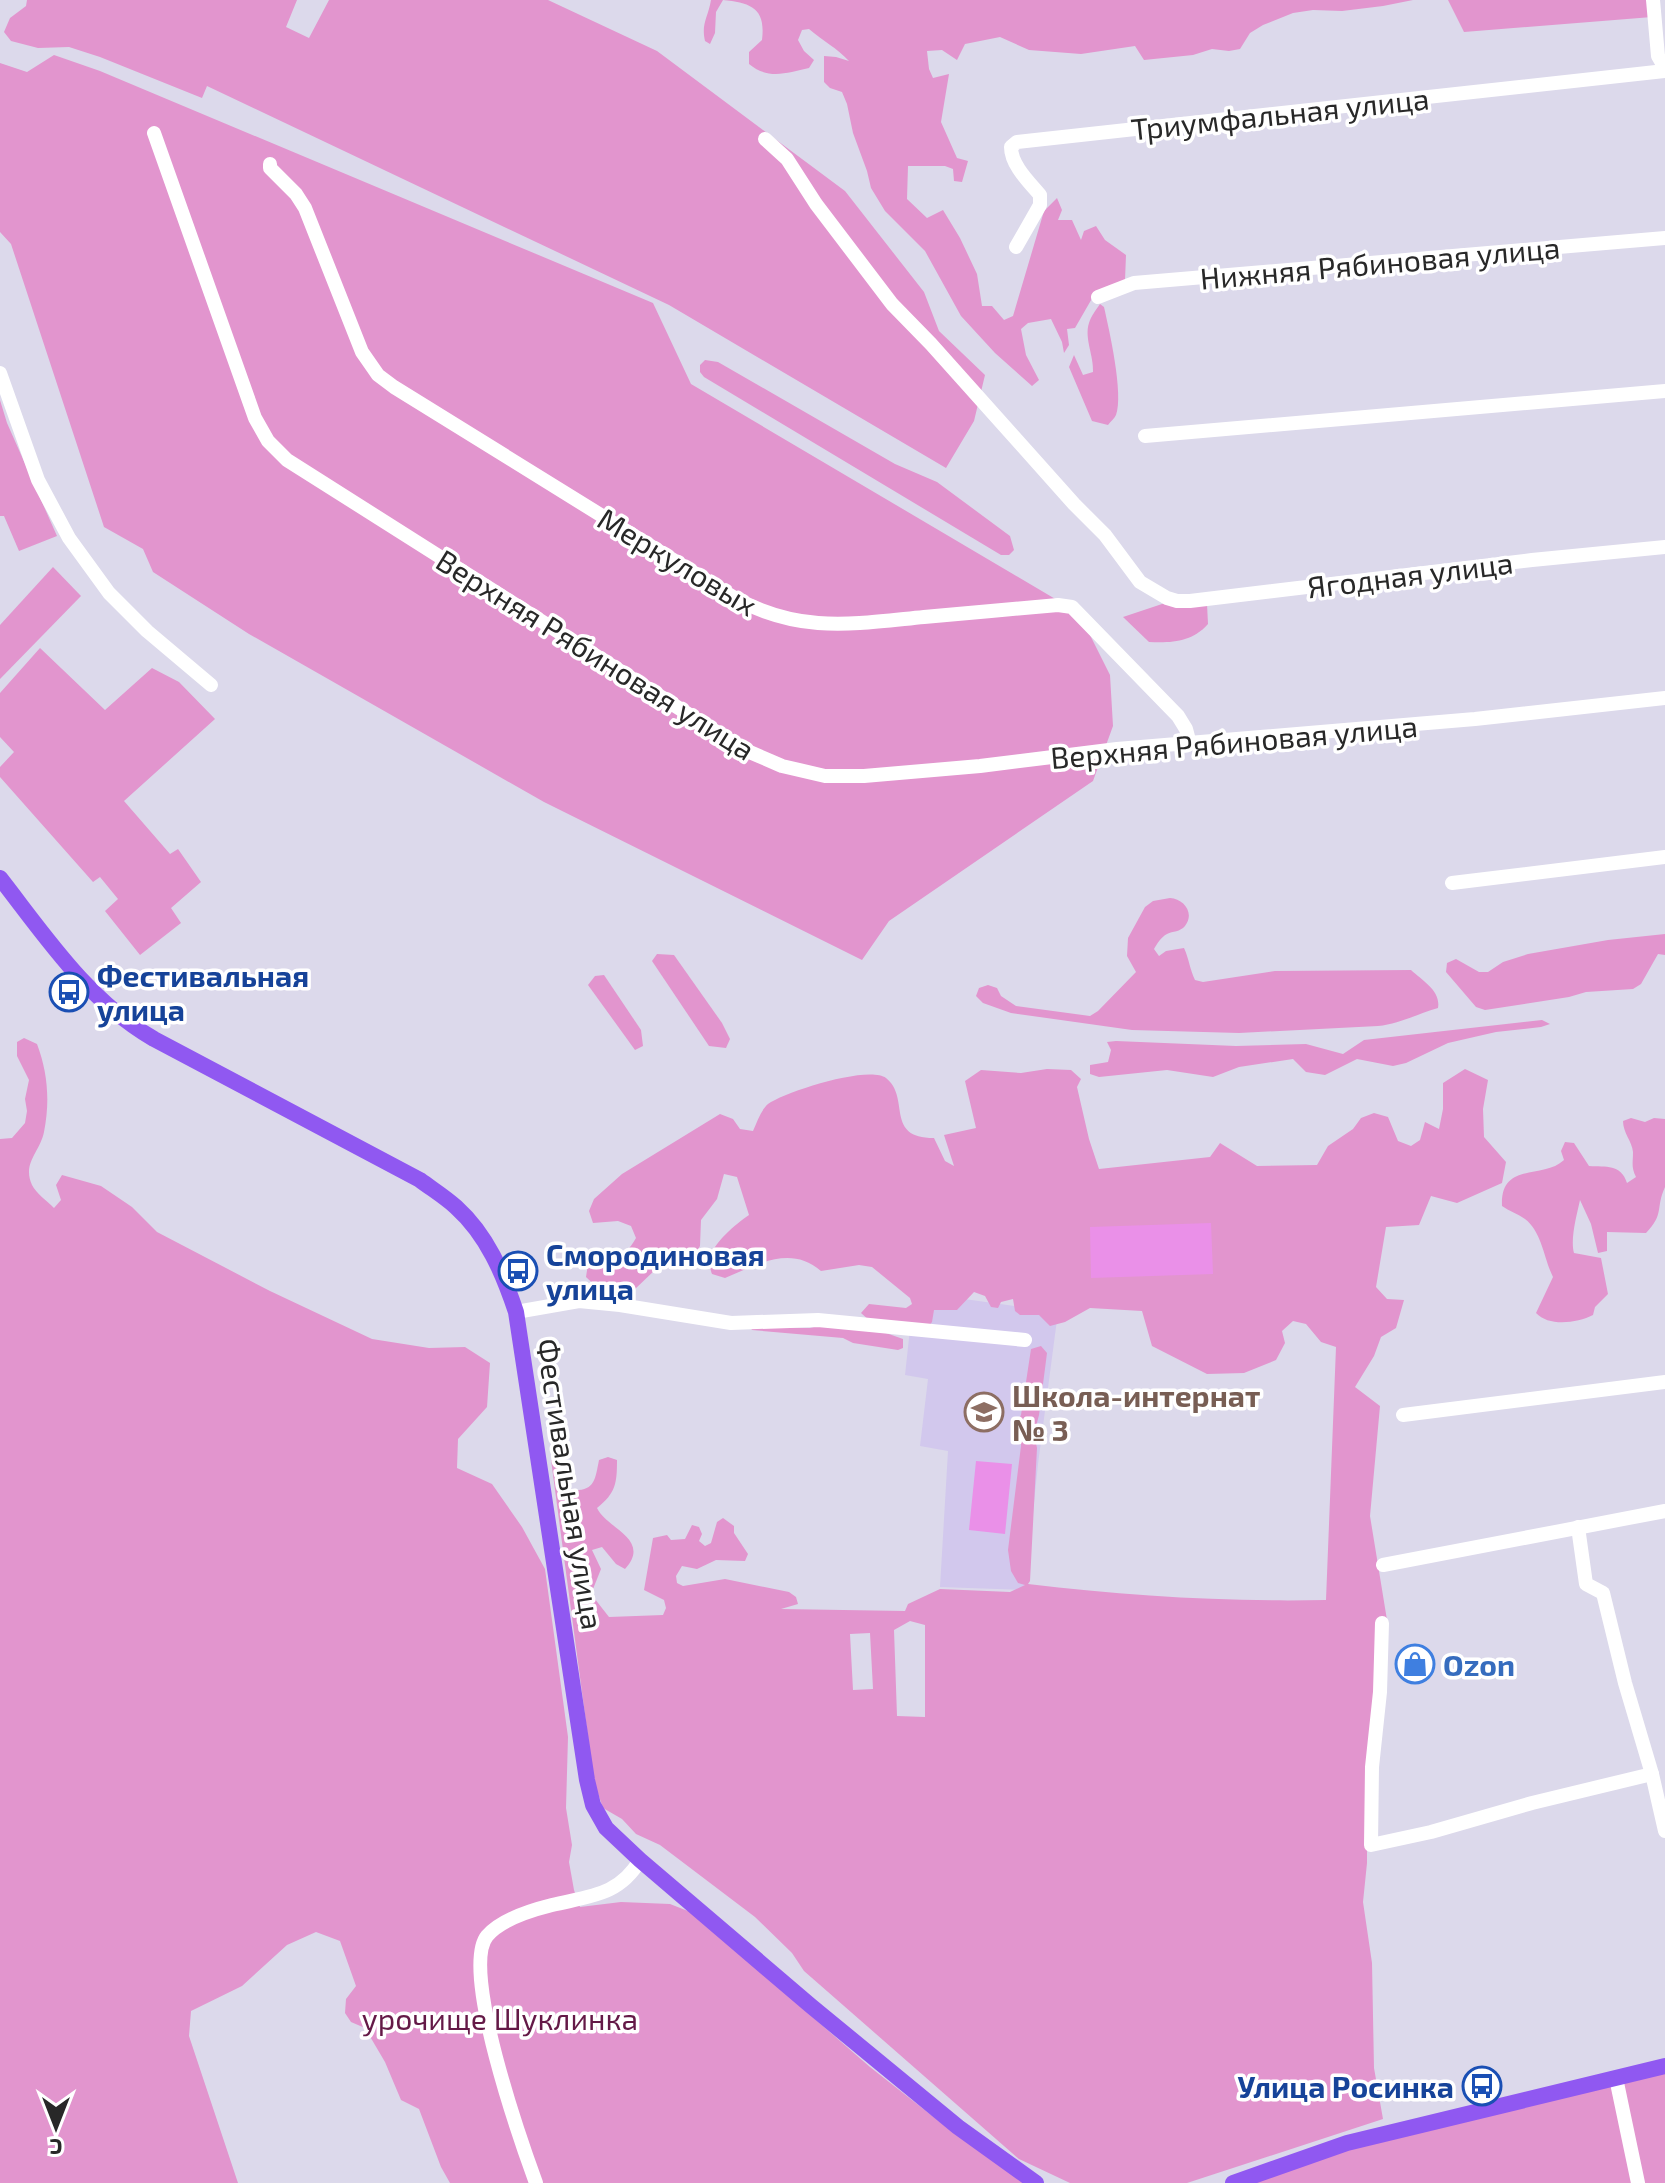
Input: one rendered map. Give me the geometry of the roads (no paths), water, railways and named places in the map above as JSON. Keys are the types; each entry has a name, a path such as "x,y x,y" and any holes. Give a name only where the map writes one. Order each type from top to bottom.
{"main road":[{"name":"Фестивальная улица","path":"0,878 83,982 106,1006 134,1027 420,1180 457,1207 486,1243 503,1274 516,1312 587,1780 593,1805 606,1828 675,1890 958,2127 1036,2183"},
{"path":"1233,2183 1347,2143 1665,2066"}],"street":[{"path":"1653,0 1658,56 1665,70"},
{"name":"Триумфальная улица","path":"1016,247 1040,205 1040,195 1011,155 1011,147 1017,142 1665,70"},
{"name":"Верхняя Рябиновая улица","path":"154,133 255,418 268,441 287,460 745,750 782,766 825,776 851,776 980,766 1117,749 1475,719 1665,698"},
{"name":"Ягодная улица","path":"765,139 787,159 816,204 892,304 1105,535 1140,582 1156,592 1177,601 1190,601 1665,547"},
{"name":"Меркуловых","path":"270,164 270,168 296,194 305,208 365,357 378,375 407,395 733,597 769,614 800,622 839,625 1058,605 1072,607 1178,716 1190,744"},
{"name":"Нижняя Рябиновая улица","path":"1098,297 1134,283 1665,238"},
{"path":"0,373 38,480 69,538 109,593 147,631 211,685"},
{"path":"1145,436 1665,391"},
{"path":"1452,883 1665,857"},
{"path":"516,1312 579,1301 731,1323 818,1320 1025,1340"},
{"path":"1403,1415 1665,1382"},
{"path":"1383,1565 1665,1511"},
{"path":"1578,1527 1586,1584 1603,1593 1665,1831"},
{"path":"1382,1623 1380,1692 1372,1767 1371,1845 1652,1774"},
{"path":"536,2183 501,2078 489,2028 482,1987 483,1944 487,1935 498,1927 530,1912 611,1890 630,1875 640,1860"},
{"path":"1616,2078 1638,2183"}],"place":[{"name":"Фестивальная улица","path":"69,992"},
{"name":"Смородиновая улица","path":"518,1271"},
{"name":"Школа-интернат № 3","path":"984,1412"},
{"name":"Ozon","path":"1415,1664"},
{"name":"Улица Росинка","path":"1482,2086"}],"park label":[{"name":"урочище Шуклинка","path":"500,2018"}]}
